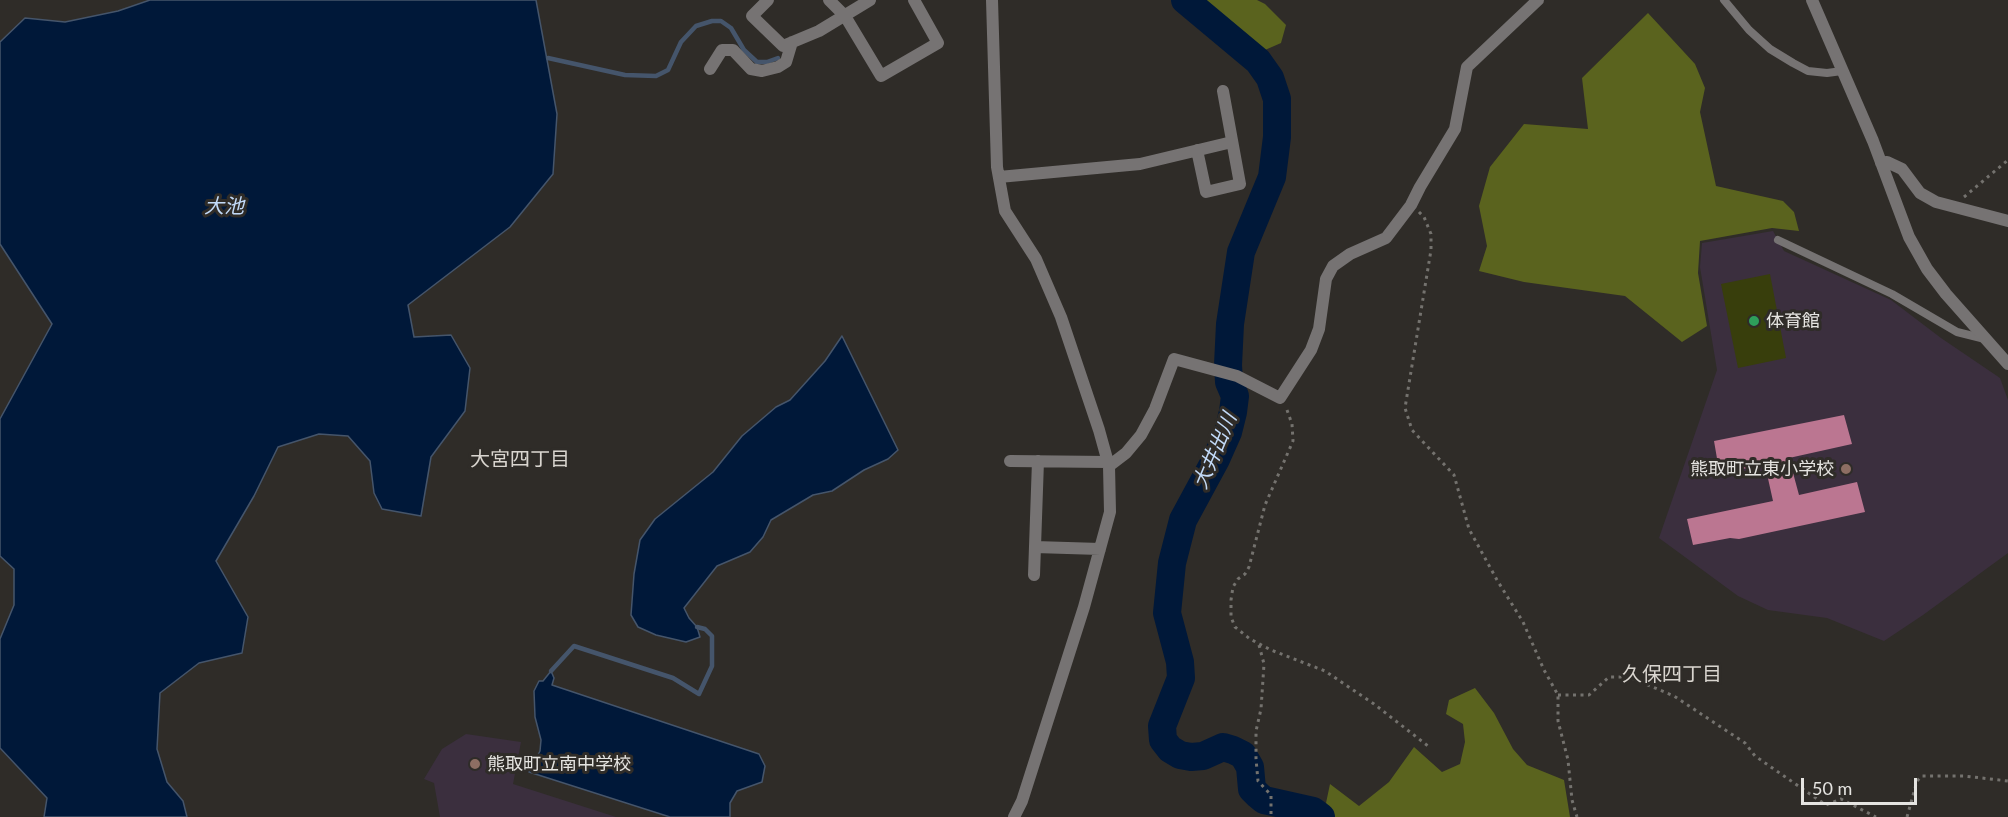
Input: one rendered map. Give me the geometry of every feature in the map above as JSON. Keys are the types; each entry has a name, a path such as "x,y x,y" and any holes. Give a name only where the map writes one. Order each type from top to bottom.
{"street":[{"path":"768,0 752,16 783,46 819,31 870,0"},
{"path":"829,0 845,16 882,76 938,43 914,0"},
{"path":"992,0 997,167 1005,211 1035,259 1061,317 1109,464 1110,512 1081,619 1022,801 1014,817"},
{"path":"1010,461 1109,464 1126,453 1141,435 1155,408 1174,359 1237,376 1280,398 1311,350 1319,329 1326,279 1333,266 1350,254 1386,238 1411,205 1455,129 1467,67 1538,0"},
{"path":"1812,0 1873,141 1909,237 1927,269 1946,294 2008,365"},
{"path":"710,69 722,50 733,50 751,69 762,71 778,68 786,62 792,42"},
{"path":"1197,150 1206,192 1240,184 1223,91"},
{"path":"999,177 1140,165 1232,142"},
{"path":"1881,163 1887,162 1902,169 1920,193 1936,202 1951,208 2008,220"},
{"path":"1034,575 1038,461"},
{"path":"1035,547 1100,549"}],"lane":[{"path":"1724,0 1749,30 1770,49 1793,63 1808,70 1827,73 1842,70"},
{"path":"1778,240 1892,294 1958,332 1985,339"}],"path":[{"path":"1951,208 2008,160"},
{"path":"1411,205 1424,217 1431,234 1431,250 1405,408 1412,430 1454,476 1469,529 1523,622 1544,670 1558,695 1558,721 1568,760 1572,800 1577,817"},
{"path":"1280,398 1292,424 1293,441 1265,505 1249,567 1233,587 1231,617 1235,627 1259,645 1325,671 1374,704 1428,746"},
{"path":"1259,645 1264,664 1261,709 1256,730 1256,759 1258,781 1271,795 1271,817"},
{"path":"1558,695 1589,695 1609,677 1629,677 1674,696 1744,743 1755,756 1826,805 1841,799 1876,817"},
{"path":"1907,817 1917,781 1922,777 1964,776 2008,781"}],"shaded area":[{"name":"熊取町立東小学校","path":"1773,231 1784,251 1891,300 1941,338 2000,378 2008,400 2008,553 1884,641 1827,618 1768,610 1738,596 1659,538 1717,370 1700,267 1702,243"},
{"name":"熊取町立南中学校","path":"466,734 521,742 513,784 616,817 440,817 434,783 424,779 442,749"}],"green space":[{"path":"1200,0 1257,0 1265,4 1286,25 1281,43 1265,50 1236,31"},
{"path":"1648,13 1695,64 1705,88 1700,112 1716,186 1783,201 1794,212 1799,231 1772,228 1700,241 1698,273 1707,326 1682,342 1625,296 1524,282 1479,271 1487,246 1479,206 1490,167 1524,124 1588,129 1582,78"},
{"name":"体育館","path":"1770,274 1786,358 1738,368 1721,284"},
{"path":"1475,688 1494,713 1513,749 1527,765 1564,780 1570,817 1333,817 1326,803 1330,784 1359,806 1389,782 1414,747 1442,772 1460,764 1465,742 1463,724 1446,714 1449,700"}],"water":[{"name":"大池","path":"150,0 536,0 557,114 553,174 510,227 408,305 414,337 451,335 470,368 465,411 431,457 421,516 382,509 374,493 370,461 348,436 319,434 278,447 254,496 216,561 248,617 242,653 199,663 160,693 157,749 167,782 183,801 187,817 44,817 47,798 0,748 0,639 14,605 14,569 0,556 0,419 52,324 0,244 0,42 25,18 65,22 118,11"},
{"path":"842,336 898,450 888,459 864,470 832,491 813,495 771,520 763,537 750,552 717,566 684,608 697,627 700,637 686,642 656,635 638,627 631,615 634,574 640,540 655,519 713,472 742,436 776,407 790,400 825,361"},
{"path":"551,671 554,678 552,685 759,754 765,766 762,782 737,791 730,803 730,817 670,817 529,772 540,751 541,740 535,717 534,691 539,681 543,681"}],"building":[{"path":"1844,415 1852,444 1789,458 1799,495 1857,482 1865,512 1739,539 1730,538 1693,545 1687,519 1773,501 1765,465 1719,470 1714,441"}],"waterway":[{"name":"大井出川","path":"1185,0 1258,61 1270,78 1277,99 1277,137 1272,177 1241,252 1230,324 1228,365 1229,382 1235,396 1233,412 1228,432 1216,459 1183,520 1172,563 1167,613 1180,662 1181,678 1162,726 1163,740 1170,749 1180,755 1191,757 1203,756 1223,747 1233,750 1243,755 1250,767 1252,789 1264,800 1313,811 1321,817"},
{"path":"548,58 625,75 656,76 668,70 681,42 696,26 712,21 721,21 731,28 744,50 757,62 767,62 778,58"},
{"path":"551,671 574,646 673,678 699,694 712,666 712,636 705,629 697,627"}],"place":[{"name":"体育館","path":"1754,321"},
{"name":"熊取町立東小学校","path":"1846,469"},
{"name":"熊取町立南中学校","path":"475,764"}],"district":[{"name":"大宮四丁目","path":"520,460"},
{"name":"久保四丁目","path":"1672,675"}]}
